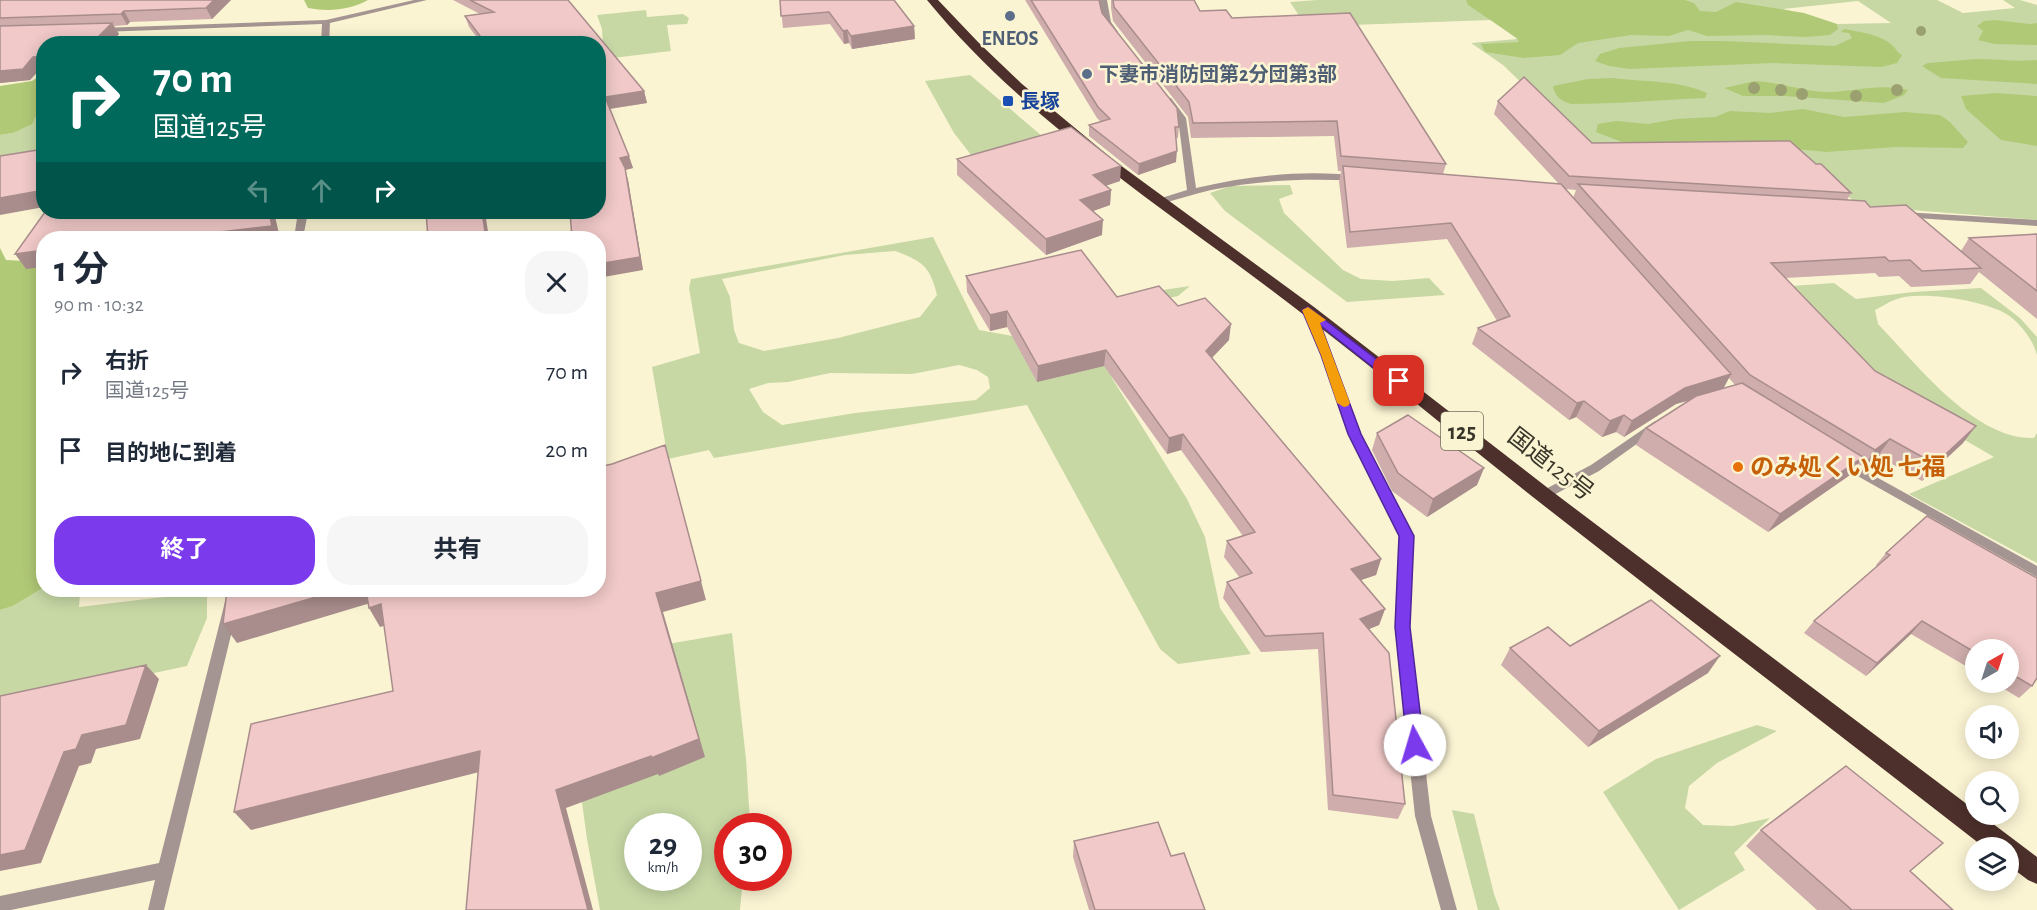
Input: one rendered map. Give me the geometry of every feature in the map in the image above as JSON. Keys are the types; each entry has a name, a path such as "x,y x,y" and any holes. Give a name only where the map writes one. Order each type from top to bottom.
{"highway":[{"name":"国道125号","path":"932,0 972,44 1032,99 1161,201 1308,310 1544,495 1991,837"},
{"name":"国道125号","path":"2019,858 2037,872"}],"street":[{"path":"87,30 326,22 423,0"},
{"path":"1104,0 1107,22 1120,40"},
{"path":"326,22 326,36"},
{"path":"1161,92 1182,118 1192,191"},
{"path":"1161,201 1192,191 1248,179 1323,175 1369,179"},
{"path":"1893,214 2037,223"},
{"path":"1308,310 1327,355 1355,434 1406,536 1402,627 1423,816 1449,910"},
{"path":"1544,495 1595,468 1629,442 1664,420"},
{"path":"1832,456 2037,572"},
{"path":"156,910 233,597"},
{"path":"0,904 166,870"}],"green space":[{"path":"304,0 368,0 346,8 324,10 308,8"},
{"path":"1317,0 1937,0 1963,13 2015,8 2003,0 2020,0 2037,5 2037,220 1861,206 1787,151 1590,149 1503,65 1471,43 1517,39 1491,20 1324,26 1308,29 1290,2","holes":["1858,1 1891,23 1837,24 1783,9"]},
{"path":"1466,0 1685,0 1694,3 1700,11 1716,12 1736,2 1804,13 1837,24 1838,29 1830,35 1806,37 1707,36 1688,30 1669,36 1631,35 1578,43 1560,55 1524,58 1485,52 1481,44 1519,42 1517,38 1468,5"},
{"path":"646,10 647,17 683,14 689,18 687,24 667,25 671,51 606,59 606,36 602,36 597,15"},
{"path":"1984,21 2037,23 2037,45 1994,44 1978,40 1983,31 1977,26"},
{"path":"1844,29 1882,38 1902,55 1897,63 1881,67 1774,63 1630,69 1595,61 1600,54 1619,48 1690,41 1835,46 1852,38 1849,33 1841,32"},
{"path":"1976,59 2037,60 2037,84 1941,78 1922,66 1928,63"},
{"path":"970,75 1048,141 975,160 954,133 925,81"},
{"path":"36,78 36,117 32,124 13,133 0,135 0,86"},
{"path":"1612,78 1673,84 1707,93 1705,98 1571,104 1559,98 1553,86 1588,79"},
{"path":"1755,81 1820,92 1878,87 1908,90 1904,95 1884,103 1784,96 1743,96 1724,88"},
{"path":"1996,93 2037,96 2037,146 2001,140 1966,109 1961,96"},
{"path":"1803,109 1844,117 1905,112 1940,115 1950,122 1968,142 1963,148 1896,147 1826,152 1797,149 1635,147 1596,132 1598,124 1616,121 1648,124 1676,119 1715,117 1730,111 1770,113"},
{"path":"36,116 36,165 0,170 0,135 13,133"},
{"path":"1290,185 1293,194 1279,199 1284,213 1343,270 1361,279 1393,281 1429,278 1445,295 1347,302 1225,211 1210,193 1231,186"},
{"path":"933,237 979,330 1018,337 1135,294 1190,286 1178,296 1140,304 1135,368 1112,378 1187,499 1205,537 1220,608 1251,654 1178,664 1160,649 1027,405 714,458 709,450 668,459 652,367 700,353 689,288 691,279","holes":["895,251 924,266 931,277 937,295 920,317 838,338 764,351 739,343 734,330 730,297 722,279 845,255","959,365 977,370 988,377 990,388 976,400 855,413 782,425 763,412 749,389 768,383 788,382 830,373 912,374"]},
{"path":"0,248 6,260 36,262 36,592 13,606 0,610"},
{"path":"1834,283 1856,299 1913,292 1981,288 2020,318 2037,337 2037,355 2026,333 2008,315 1986,305 1956,299 1911,296 1897,299 1875,310 1878,324 1928,378 1968,413 1990,427 2012,435 2034,438 2037,433 2037,563 1909,494 1994,457 1903,404 1777,287"},
{"path":"36,592 36,597 80,597 79,607 164,597 207,597 207,618 187,666 0,706 0,610 13,606"},
{"path":"732,633 749,813 714,813 714,891 742,891 740,910 600,910 587,839 564,671 650,647"},
{"path":"1757,725 1777,731 1717,763 1689,786 1685,808 1703,825 1733,826 1770,818 1734,853 1745,870 1679,910 1603,792 1656,759"},
{"path":"1452,810 1474,814 1500,910 1478,910"}],"building":[{"path":"0,0 214,0 206,8 124,11 121,14 0,18"},
{"path":"470,0 568,0 598,36 480,36 465,16 494,12"},
{"path":"780,0 894,0 914,26 851,36 847,30 843,31 829,12 781,16"},
{"path":"1031,0 1099,0 1102,13 1177,108 1179,127 1175,127 1177,151 1139,164 1089,125 1110,119 1098,107"},
{"path":"1113,0 1194,0 1200,11 1226,10 1232,18 1350,13 1446,164 1341,156 1337,121 1193,123 1189,102 1114,7"},
{"path":"112,23 99,36 36,36 36,57 33,57 23,69 0,71 0,26"},
{"path":"606,46 644,91 606,97"},
{"path":"1524,77 1592,143 1790,141 1816,164 1821,164 1851,193 1569,176 1498,101"},
{"path":"606,99 629,156 620,158 625,168 640,257 606,263 606,231 571,231 571,219 606,219"},
{"path":"1071,127 1121,166 1093,175 1111,190 1080,200 1103,220 1046,239 957,159"},
{"path":"36,150 36,191 0,198 0,156"},
{"path":"1343,166 1561,184 1731,374 1685,388 1632,421 1624,415 1610,421 1584,401 1577,403 1478,328 1510,316 1451,223 1350,232"},
{"path":"1578,184 1865,201 1870,207 1906,205 1981,268 1922,271 1910,260 1889,261 1885,257 1771,263 1875,371 1976,426 1935,464 1890,439 1875,450 1750,375"},
{"path":"40,219 270,219 272,226 229,231 36,231 36,251 15,254"},
{"path":"427,219 483,219 485,231 427,231"},
{"path":"2037,234 2037,291 1969,238"},
{"path":"1081,250 1117,297 1159,286 1178,306 1205,298 1231,324 1206,351 1381,559 1351,569 1385,609 1360,619 1389,653 1405,804 1333,795 1323,633 1265,636 1227,582 1252,573 1227,541 1255,532 1183,434 1169,438 1106,350 1038,366 1007,311 990,315 966,276"},
{"path":"1742,383 1863,457 1780,514 1646,428 1696,396"},
{"path":"1408,415 1484,468 1433,499 1398,473 1377,433"},
{"path":"665,445 701,581 656,593 699,739 556,790 588,910 466,910 480,751 234,812 251,724 393,691 381,604 369,608 367,597 606,597 606,465"},
{"path":"1927,516 2037,578 2037,678 2032,686 2019,678 2019,639 1965,639 1965,646 1922,621 1877,663 1814,621 1890,555 1886,553"},
{"path":"226,597 316,597 223,624"},
{"path":"1651,600 1720,656 1599,731 1510,648 1548,627 1570,646"},
{"path":"146,665 126,725 82,735 76,749 64,752 25,850 0,855 0,696"},
{"path":"1846,766 1943,843 1910,871 1953,910 1852,910 1761,830"},
{"path":"1158,822 1171,856 1184,853 1205,910 1095,910 1074,841"}],"slow traffic":[{"path":"1320,320 1308,310 1344,403"}],"place":[{"name":"ENEOS","path":"1010,16"},
{"name":"下妻市消防団第2分団第3部","path":"1087,74"},
{"name":"長塚","path":"1008,101"},
{"name":"のみ処くい処 七福","path":"1738,467"}],"route":[{"path":"1399,381 1308,310 1327,355 1355,434 1406,536 1402,627 1415,745"}]}
